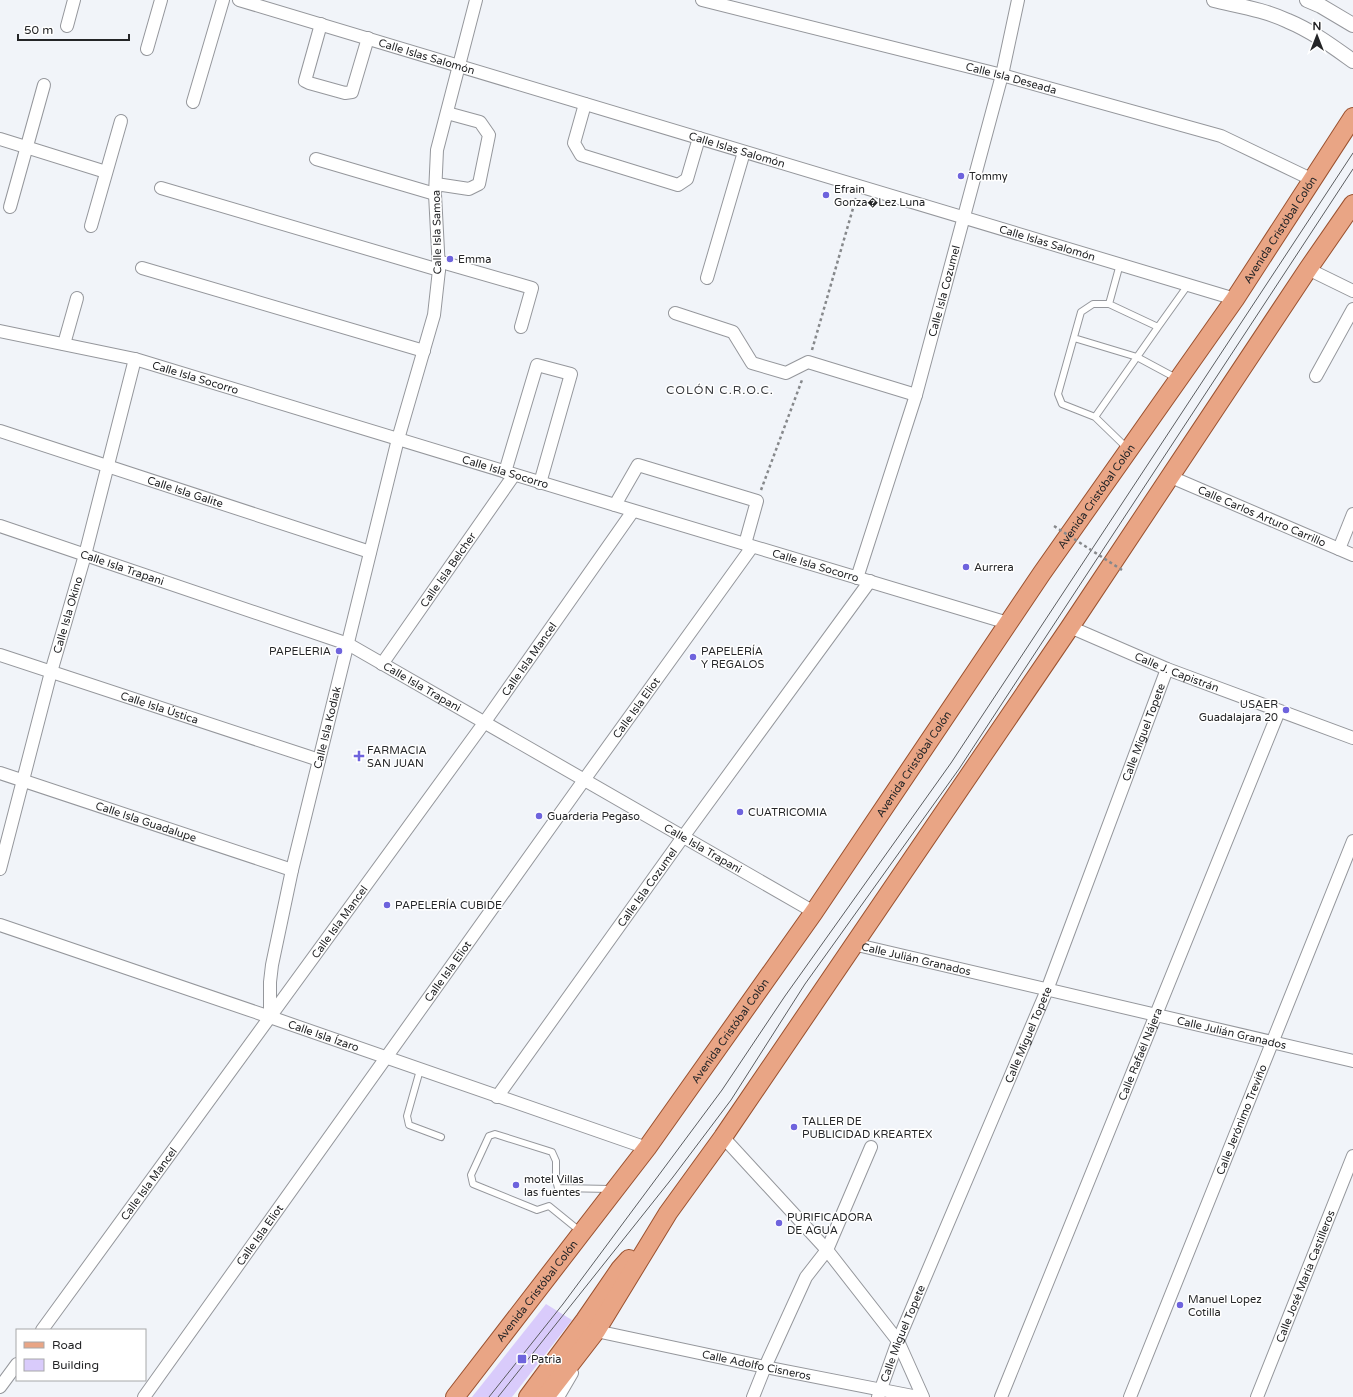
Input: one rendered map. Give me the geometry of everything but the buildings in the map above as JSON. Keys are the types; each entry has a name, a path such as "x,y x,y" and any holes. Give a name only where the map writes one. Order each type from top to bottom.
{"main road":[{"name":"Avenida Cristóbal Colón","path":"455,1397 647,1148 814,912 1046,566 1236,299 1353,117"},
{"path":"545,1397 590,1326 620,1269 668,1213 723,1137 1070,627 1308,269 1353,204"},
{"path":"528,1397 590,1326"}],"street":[{"path":"68,26 74,0"},
{"path":"147,49 161,0"},
{"path":"193,102 223,0"},
{"name":"Calle Islas Salomón","path":"239,0 1236,299"},
{"name":"Calle Isla Samoa","path":"398,439 434,315 439,266 435,189 437,150 476,0"},
{"name":"Calle Isla Deseada","path":"702,0 1002,75 1221,136 1313,180"},
{"name":"Calle Isla Cozumel","path":"857,578 916,395 1002,75 1018,0"},
{"path":"1214,0 1271,14 1287,20 1321,38 1353,61"},
{"path":"1307,0 1327,9 1353,25"},
{"path":"321,24 305,81 310,83 345,93 352,92 368,38"},
{"path":"10,207 44,85"},
{"path":"585,104 574,143 581,155 655,178 678,184 687,179 699,138"},
{"path":"316,159 435,189 469,189 479,184 489,134 480,122 447,113"},
{"path":"91,226 121,121"},
{"path":"0,140 106,172"},
{"path":"707,278 744,152"},
{"path":"161,188 439,266 532,288 521,327"},
{"path":"142,268 424,351"},
{"path":"1308,269 1353,291"},
{"path":"64,344 77,298"},
{"path":"1316,376 1353,309"},
{"path":"675,313 733,332 752,363 786,373 808,362 916,395"},
{"name":"Calle Isla Socorro","path":"0,331 135,359 633,511 1008,623"},
{"name":"Calle Isla Okino","path":"0,869 51,672 85,555 135,359"},
{"name":"Calle Isla Belcher","path":"382,664 510,473 537,365 571,374 540,482"},
{"name":"Calle Isla Galite","path":"0,431 370,552"},
{"name":"Calle Isla Kodiak","path":"270,1017 270,982 272,965 292,870 398,439"},
{"path":"615,505 638,465 757,501 748,545"},
{"name":"Calle Carlos Arturo Carrillo","path":"1171,477 1353,555"},
{"name":"Calle Isla Mancel","path":"43,1329 484,723 633,511"},
{"path":"1339,549 1353,514"},
{"name":"Calle Isla Trapani","path":"0,526 348,644 814,912"},
{"name":"Calle Isla Eliot","path":"144,1397 584,780 748,545"},
{"name":"Calle Isla Cozumel","path":"497,1097 683,837 870,581"},
{"name":"Calle J. Capistrán","path":"1070,627 1167,669 1353,738"},
{"name":"Calle Isla Ústica","path":"0,655 320,760"},
{"name":"Calle Miguel Topete","path":"879,1393 898,1341 1047,990 1167,669"},
{"name":"Calle Rafaél Nájera","path":"1001,1397 1279,711"},
{"name":"Calle Isla Guadalupe","path":"0,773 292,870"},
{"name":"Calle Jerónimo Treviño","path":"1130,1397 1353,841"},
{"name":"Calle Isla Ízaro","path":"0,925 647,1148"},
{"name":"Calle Julián Granados","path":"853,944 1353,1060"},
{"path":"723,1137 827,1250 898,1341 923,1397"},
{"path":"753,1397 806,1277 827,1250 871,1148"},
{"name":"Calle José María Castilleros","path":"1257,1397 1353,1156"},
{"path":"558,1397 590,1326"},
{"name":"Calle Adolfo Cisneros","path":"590,1326 879,1393 918,1397"},
{"path":"0,1387 16,1365"}],"lane":[{"path":"1109,304 1120,264"},
{"path":"1095,417 1188,285"},
{"path":"1129,450 1095,417 1062,404 1058,394 1081,312 1093,304 1109,304 1158,327"},
{"path":"1074,338 1137,357 1178,379"},
{"path":"420,1070 407,1116 409,1125 441,1137"},
{"path":"582,1233 549,1206 537,1210 473,1184 471,1175 489,1136 495,1134 552,1152 556,1161 556,1180 558,1188 615,1190"}],"path":[{"path":"757,501 808,362 860,186"},
{"path":"1054,526 1122,570"}],"tram line":[{"path":"489,1397 563,1304 722,1090 785,996 951,763 1353,153"},
{"path":"498,1397 673,1177 731,1100 805,984 959,769 1353,169"}],"place":[{"name":"Tommy","path":"961,176"},
{"name":"Efrain Gonza�Lez Luna","path":"826,195"},
{"name":"Emma","path":"450,259"},
{"name":"Aurrera","path":"966,567"},
{"name":"PAPELERIA","path":"339,651"},
{"name":"PAPELERÍA Y REGALOS","path":"693,657"},
{"name":"USAER Guadalajara 20","path":"1286,710"},
{"name":"FARMACIA SAN JUAN","path":"359,756"},
{"name":"CUATRICOMIA","path":"740,812"},
{"name":"Guarderia Pegaso","path":"539,816"},
{"name":"PAPELERÍA CUBIDE","path":"387,905"},
{"name":"TALLER DE PUBLICIDAD KREARTEX","path":"794,1127"},
{"name":"motel Villas las fuentes","path":"516,1185"},
{"name":"PURIFICADORA DE AGUA","path":"779,1223"},
{"name":"Manuel Lopez Cotilla","path":"1180,1305"},
{"name":"Patria","path":"522,1359"}],"district":[{"name":"COLÓN C.R.O.C.","path":"720,390"}]}
